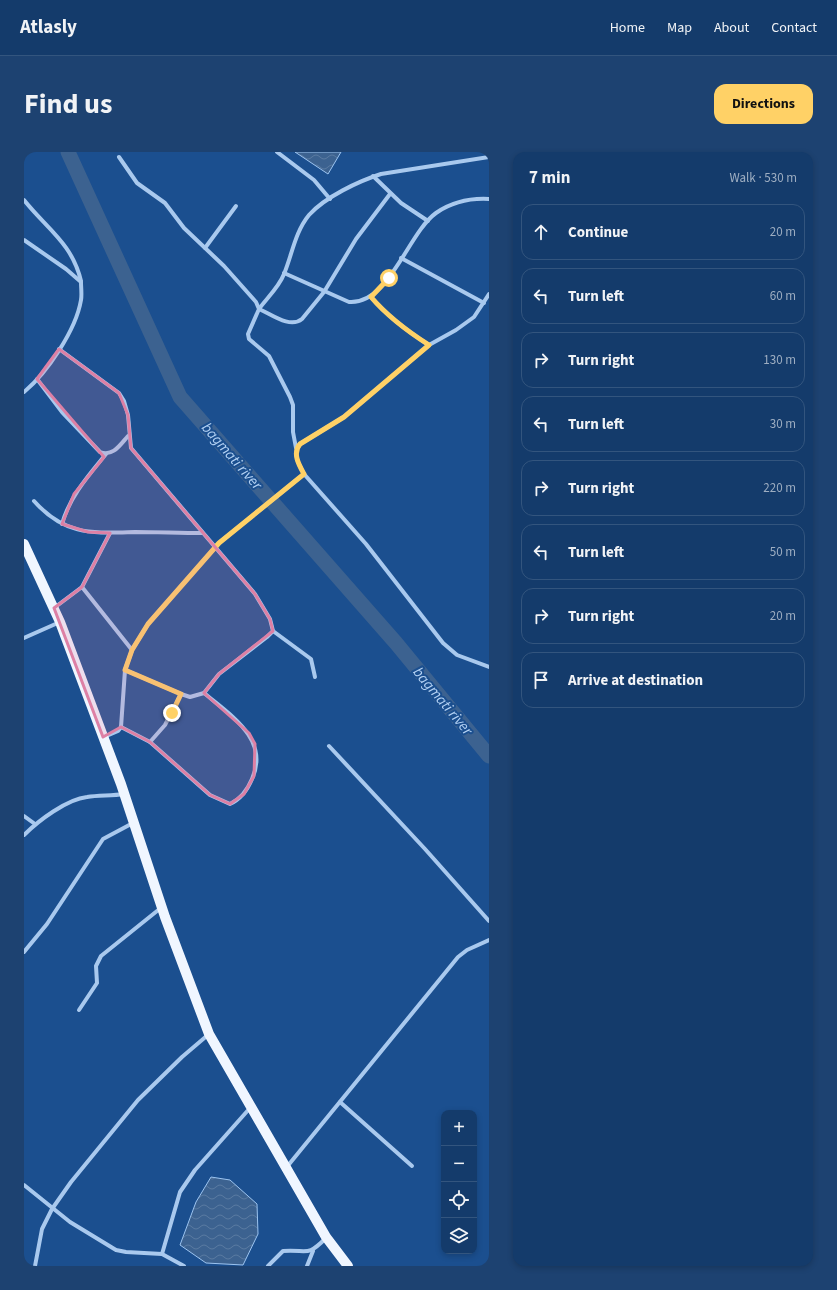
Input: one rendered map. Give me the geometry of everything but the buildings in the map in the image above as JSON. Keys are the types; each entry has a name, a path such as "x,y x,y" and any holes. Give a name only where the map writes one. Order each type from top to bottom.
{"main road":[{"path":"24,544 60,622 124,794 162,906 209,1034 326,1237 348,1266"}],"street":[{"path":"277,152 314,180 330,199"},
{"path":"489,156 429,165 373,176 330,199 309,215 292,249 284,273 259,309 248,334 249,338 269,356 290,397 293,405 292,432 299,465 304,474 366,544 443,643 457,655 489,667"},
{"path":"119,157 137,183 165,203 184,228 256,302 259,309 289,323 297,323 324,292 356,239 390,194"},
{"path":"373,176 390,194 428,221"},
{"path":"284,273 324,292 349,302 357,303 371,297 389,278 401,258 428,221 436,213 456,202 475,198 489,199"},
{"path":"24,200 50,227 70,253 77,266 81,282 81,300 78,312 59,349 37,379 24,392"},
{"path":"205,248 236,206"},
{"path":"24,240 66,269 81,282"},
{"path":"401,258 484,303"},
{"path":"296,448 316,433 344,417 429,345 456,330 474,317 489,294"},
{"path":"371,297 385,313 401,327 429,345"},
{"path":"59,349 119,393 124,400 128,415 128,436 130,448 255,594 270,619 272,631 311,659 315,677"},
{"path":"37,379 62,412 100,452 106,454 113,452 128,436"},
{"path":"62,524 66,509 74,494 106,454"},
{"path":"103,737 118,731 121,727 125,670 132,650 148,624 219,543 304,474"},
{"path":"34,501 44,512 62,524 88,532 202,533"},
{"path":"54,608 82,587 110,533"},
{"path":"82,587 132,650"},
{"path":"24,638 60,622"},
{"path":"125,670 190,697 204,693 219,674 251,650 272,631"},
{"path":"121,727 150,742 210,795 230,804 237,801 244,794 254,776 255,744 249,733 240,724 204,693"},
{"path":"150,742 165,725 181,694"},
{"path":"329,746 425,849 489,921"},
{"path":"24,835 35,824 75,800 87,797 124,794"},
{"path":"24,816 35,824"},
{"path":"24,952 47,924 103,838 133,823"},
{"path":"79,1010 97,983 97,961 140,922 162,906"},
{"path":"286,1168 458,957 467,950 489,940"},
{"path":"34,1266 42,1229 52,1209 72,1182 138,1100 182,1057 209,1034"},
{"path":"340,1102 412,1166"},
{"path":"162,1254 180,1192 195,1170 250,1107"},
{"path":"24,1185 52,1209 116,1250 162,1254 184,1266"},
{"path":"307,1266 313,1251 326,1237"},
{"path":"268,1266 283,1251 304,1253 313,1251"}],"highlighted area":[{"path":"59,349 119,393 128,415 131,448 255,594 270,619 273,631 219,674 204,693 249,733 255,744 254,776 244,794 230,804 210,795 150,742 121,727 103,737 54,608 82,587 110,533 88,532 62,524 74,494 104,457 37,379"}],"water":[{"path":"295,152 341,152 328,174"},
{"path":"211,1177 230,1180 257,1204 258,1234 243,1265 206,1263 180,1245 196,1202"}],"waterway":[{"name":"bagmati river","path":"68,152 180,397 396,643 489,756"}],"route":[{"path":"172,713 181,694 125,670 132,650 148,624 219,543 304,474 299,465 296,452 296,448 300,444 344,417 357,404 429,345 401,327 385,313 371,297 389,278"}]}
